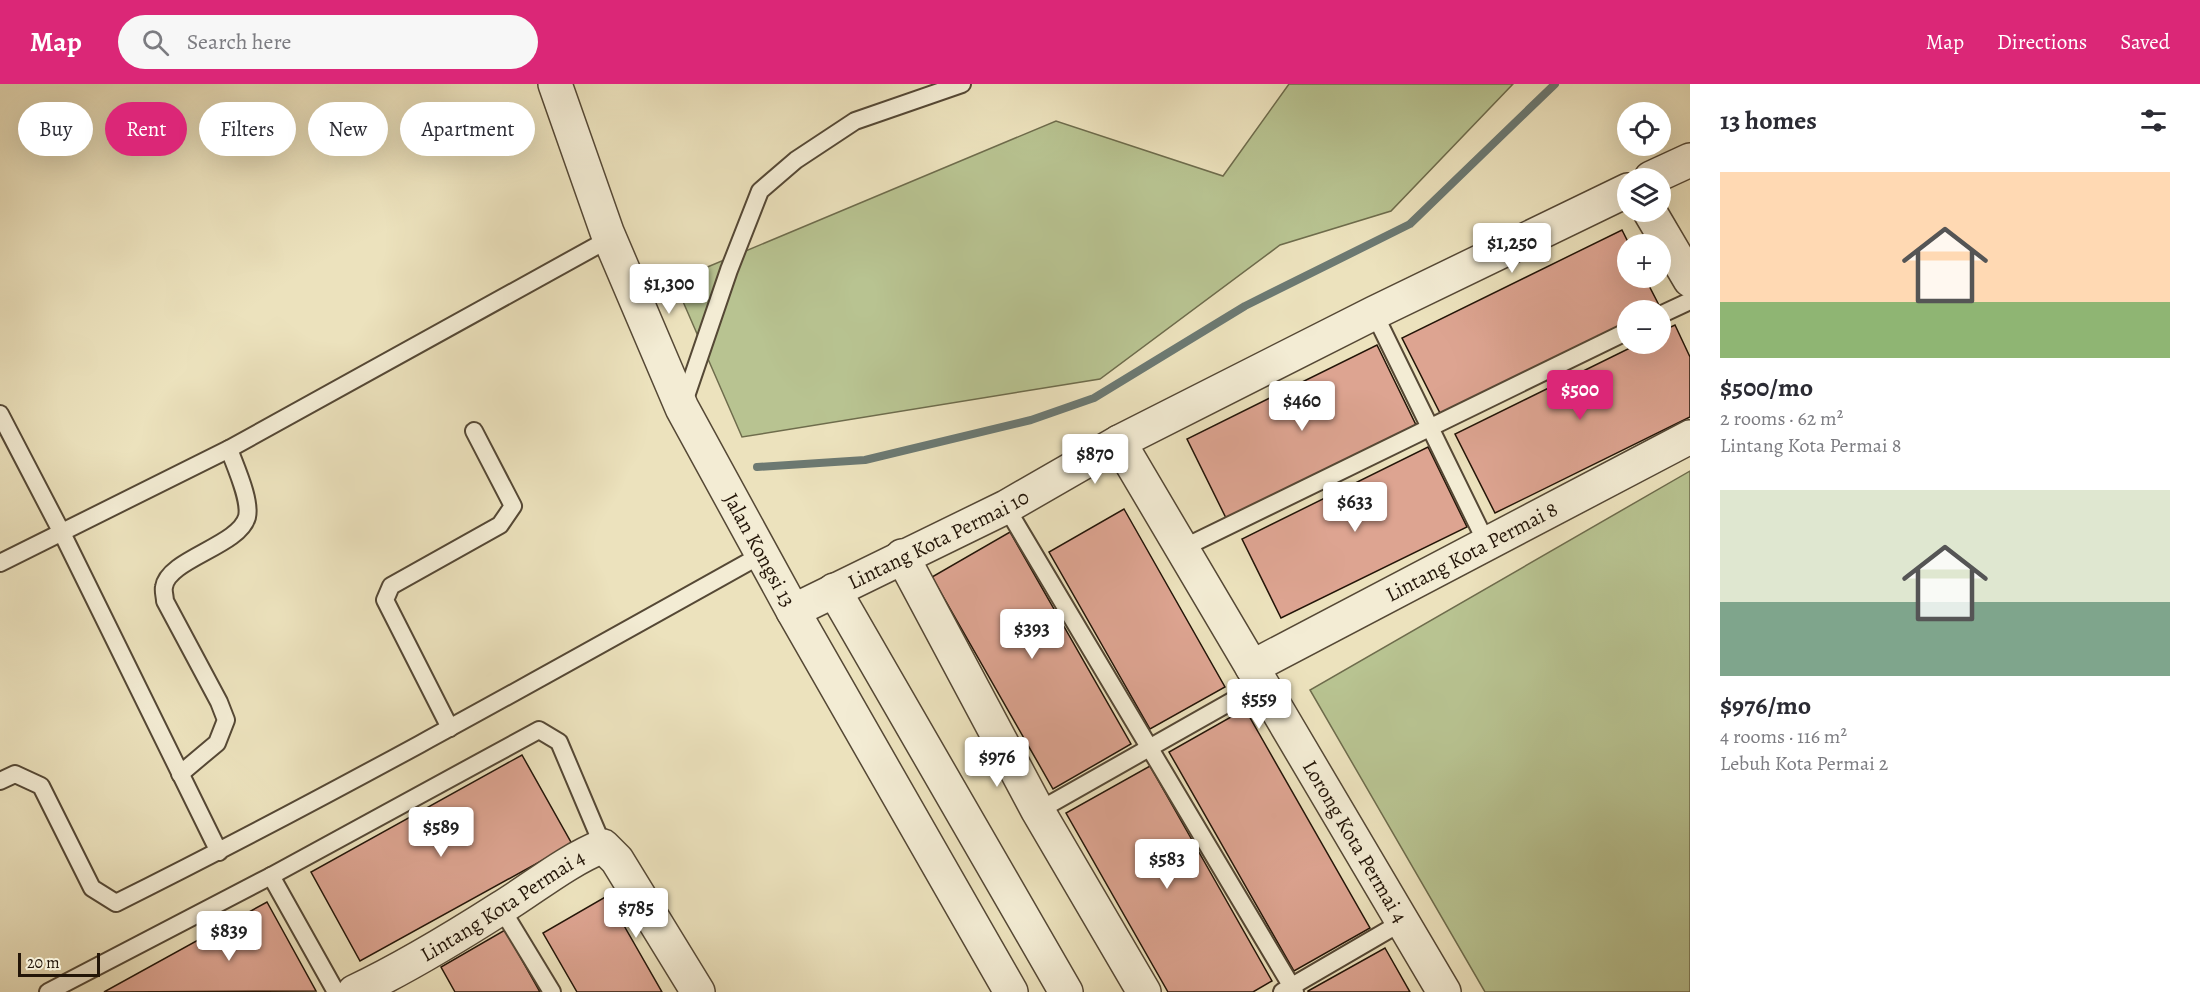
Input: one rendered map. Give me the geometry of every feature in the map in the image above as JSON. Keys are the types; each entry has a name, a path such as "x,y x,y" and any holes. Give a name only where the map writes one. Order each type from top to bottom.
{"street":[{"name":"Jalan Kongsi 13","path":"555,84 609,238 682,408 761,555 1011,992"},
{"path":"1671,169 1690,160"},
{"name":"Lintang Kota Permai 10","path":"793,611 1006,507 1119,442 1374,313 1617,195"},
{"path":"1656,222 1690,280"},
{"name":"Lintang Kota Permai 8","path":"1257,676 1486,544 1690,437"},
{"name":"Lorong Kota Permai 4","path":"1119,442 1444,992"},
{"path":"902,556 1038,810 1144,992"},
{"path":"834,590 1066,992"},
{"path":"610,853 698,992"},
{"name":"Lintang Kota Permai 4","path":"354,992 396,983 501,908 582,855 610,853"}],"lane":[{"path":"682,408 729,270 760,191 796,160 855,121 962,84"},
{"path":"0,563 229,449 609,238"},
{"path":"1671,310 1690,301"},
{"path":"1374,313 1486,544"},
{"path":"1181,549 1617,336"},
{"path":"0,414 62,533 219,852"},
{"path":"450,728 385,600 391,586 500,525 513,506 474,431"},
{"path":"180,774 217,743 226,720 219,702 165,601 164,586 172,573 235,534 247,517 246,501 229,449"},
{"path":"1006,507 1150,747 1290,990 1402,922"},
{"path":"0,781 15,774 40,786 92,888 116,903 219,852 450,728 761,555"},
{"path":"1038,810 1150,747 1257,676"},
{"path":"48,992 271,876 539,730 559,742 610,853"},
{"path":"271,876 336,992"},
{"path":"501,908 552,992"}],"green space":[{"path":"1289,84 1513,84 1391,211 1280,245 1100,379 742,437 674,281 1056,121 1223,176"},
{"path":"1690,471 1690,992 1485,992 1310,690"}],"building":[{"path":"1622,230 1624,234 1617,234 1617,288 1650,288 1656,300 1617,300 1617,330 1442,417 1402,338"},
{"path":"1675,325 1690,357 1690,417 1495,513 1455,434 1618,354 1671,354 1671,327"},
{"path":"1377,345 1416,425 1226,518 1187,439"},
{"path":"1428,447 1467,527 1281,618 1242,539"},
{"path":"1124,509 1225,687 1150,729 1049,552"},
{"path":"1010,532 1131,744 1053,789 932,577"},
{"path":"1245,709 1370,928 1294,971 1169,752"},
{"path":"522,755 572,844 360,961 311,872"},
{"path":"1150,766 1272,981 1253,992 1168,992 1066,813"},
{"path":"607,896 662,992 577,992 543,933"},
{"path":"267,902 316,991 104,992"},
{"path":"505,930 540,992 455,992 441,967"},
{"path":"1385,948 1410,992 1308,992 1308,991"}],"waterway":[{"path":"757,467 865,460 1031,420 1094,398 1245,306 1410,224 1555,84"}]}
